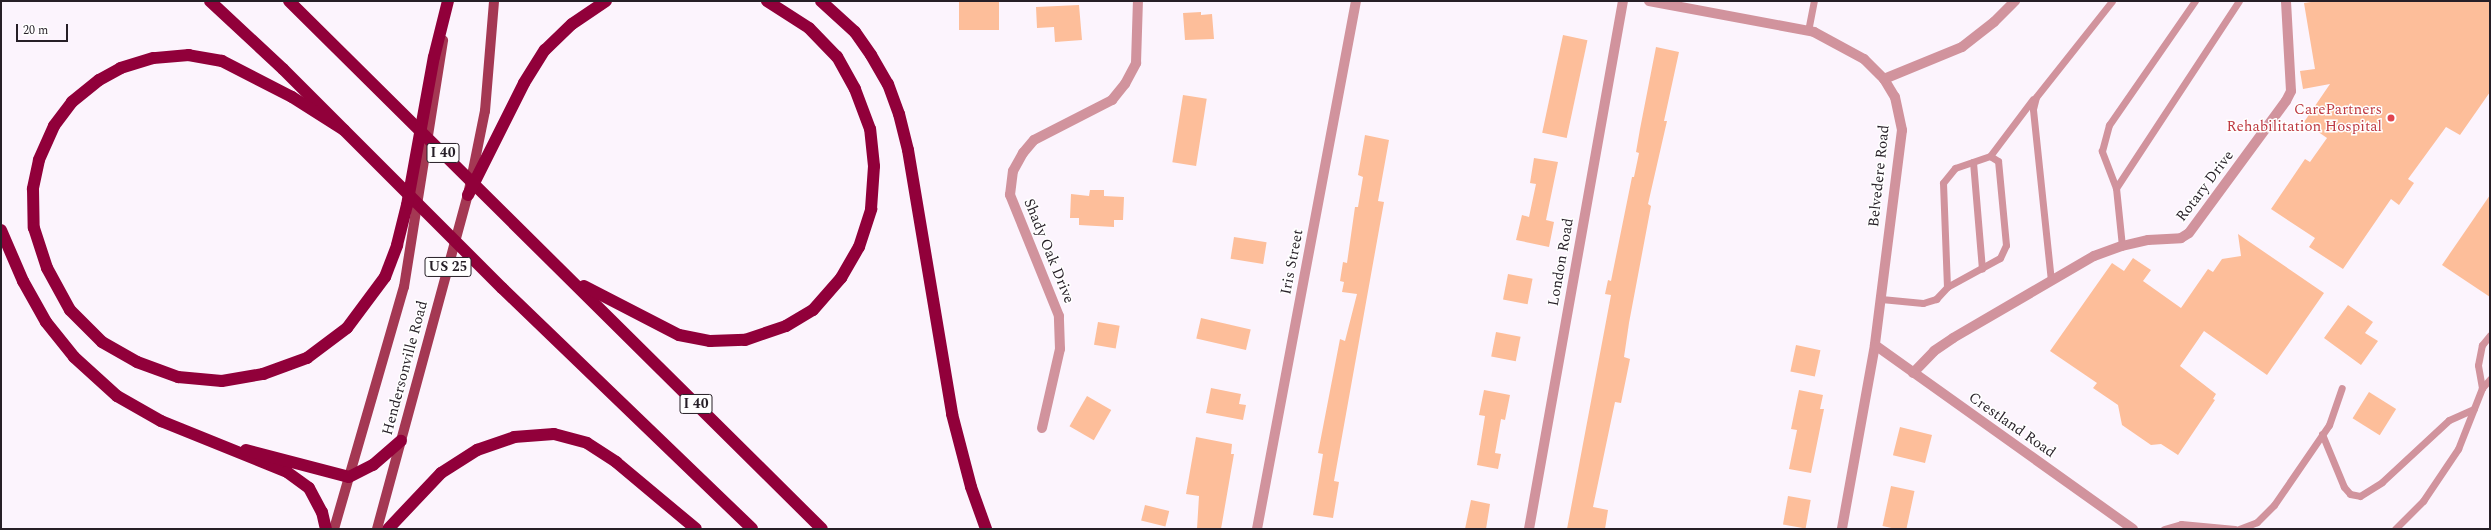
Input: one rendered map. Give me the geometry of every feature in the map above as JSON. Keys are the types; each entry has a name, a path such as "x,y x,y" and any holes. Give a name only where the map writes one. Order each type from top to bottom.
{"highway":[{"path":"210,1 344,130 502,288 752,529"},
{"name":"I 40","path":"290,1 822,529"},
{"path":"344,130 292,97 222,61 189,55 153,58 121,68 98,80 72,102 54,126 39,160 33,190 34,228 47,268 70,310 102,342 137,362 178,377 222,381 263,374 307,358 347,328 385,277 397,245 408,205 438,34 449,1"},
{"path":"468,195 524,84 545,50 572,24 606,1"},
{"path":"570,278 633,314 679,335 710,341 745,340 786,326 813,310 841,278 859,247 871,209 874,166 870,129 855,89 837,57 809,28 767,1"},
{"path":"821,1 855,32 871,55 888,84 899,114 908,150 952,414 971,486 986,529"},
{"path":"1,230 23,281 46,322 74,357 117,396 161,421 287,472 308,488 322,512 326,529"},
{"path":"388,529 441,472 477,450 514,437 554,434 587,443 616,462 696,529"},
{"path":"220,445 269,455 349,477 373,465 401,440"}],"main road":[{"name":"Hendersonville Road","path":"334,529 404,287 449,1"},
{"name":"Hendersonville Road","path":"376,529 468,195 485,111 494,1"}],"street":[{"name":"Shady Oak Drive","path":"1042,428 1060,349 1059,316 1010,195 1013,172 1023,153 1034,140 1112,100 1125,84 1136,63 1138,1"},
{"name":"Iris Street","path":"1257,529 1356,1"},
{"name":"London Road","path":"1529,529 1623,1"},
{"name":"Belvedere Road","path":"1649,1 1808,31 1864,59 1884,79 1895,97 1902,130 1874,345 1842,529"},
{"path":"1884,79 1962,47 1994,22 2015,1"},
{"name":"Rotary Drive","path":"1914,373 1930,354 1953,338 2094,256 2122,246 2148,240 2176,239 2189,233 2286,101 2292,82 2286,1"},
{"name":"Crestland Road","path":"1874,345 2133,529"}],"lane":[{"path":"1808,31 1814,1"},
{"path":"1947,287 1944,183 1955,168 1990,156 2112,1"},
{"path":"2122,246 2116,188 2102,151 2108,125 2195,1"},
{"path":"2116,188 2240,1"},
{"path":"2036,97 2033,109 2034,128 2051,281"},
{"path":"1880,300 1923,303 1936,299 1947,287 2000,258 2006,245 1998,162 1990,156"},
{"path":"1973,162 1982,269"},
{"path":"2482,388 2478,365 2482,345 2490,335"},
{"path":"2395,529 2423,501 2458,449 2482,388 2490,379"},
{"path":"2239,529 2257,522 2274,505 2329,425 2342,388"},
{"path":"2322,434 2344,487 2350,494 2360,496 2382,482 2449,420 2474,409"},
{"path":"2164,529 2181,524 2234,529"}],"building":[{"path":"959,1 999,1 999,30 959,30"},
{"path":"2318,1 2490,1 2490,92 2460,135 2446,127 2408,179 2414,183 2399,205 2391,199 2343,269 2309,247 2315,238 2271,209 2305,159 2310,162 2327,138 2304,122 2330,84 2303,89 2300,71 2315,69 2304,3"},
{"path":"1079,5 1082,40 1055,42 1054,27 1037,28 1036,7"},
{"path":"1201,12 1201,15 1212,14 1214,39 1185,40 1183,13"},
{"path":"1563,35 1587,40 1567,138 1542,133"},
{"path":"1656,47 1679,52 1664,121 1667,121 1648,204 1651,206 1629,323 1624,357 1630,359 1621,403 1615,402 1593,507 1608,510 1605,529 1567,529 1611,295 1605,294 1608,280 1611,281 1632,177 1634,177 1639,153 1636,152"},
{"path":"1183,95 1207,99 1196,166 1172,162"},
{"path":"1365,135 1389,140 1378,201 1384,202 1334,481 1339,482 1333,518 1313,515 1323,454 1318,453 1340,339 1345,341 1357,294 1342,292 1344,282 1340,281 1343,262 1347,263 1355,207 1358,207 1363,177 1358,175"},
{"path":"1534,158 1558,162 1546,220 1554,222 1549,247 1516,240 1522,215 1529,217 1536,184 1530,183"},
{"path":"1090,190 1104,190 1104,196 1124,197 1123,220 1114,220 1114,227 1079,225 1079,218 1070,218 1071,194 1089,196"},
{"path":"2490,195 2490,297 2442,265"},
{"path":"2238,234 2324,293 2267,375 2204,331 2180,366 2216,394 2213,399 2215,400 2178,455 2161,444 2151,445 2122,425 2118,405 2093,388 2097,383 2050,351 2112,263 2124,271 2133,258 2151,270 2143,281 2181,308 2208,269 2213,272 2222,259 2241,256"},
{"path":"1234,237 1267,242 1263,264 1231,259"},
{"path":"1508,274 1533,279 1528,304 1503,300"},
{"path":"2348,305 2373,322 2365,333 2378,341 2361,365 2324,338"},
{"path":"1201,318 1251,329 1246,350 1196,338"},
{"path":"1098,322 1120,326 1116,348 1094,345"},
{"path":"1496,332 1521,337 1516,361 1491,357"},
{"path":"1796,345 1820,350 1815,377 1790,371"},
{"path":"1211,388 1241,394 1239,404 1246,405 1243,420 1206,413"},
{"path":"1484,390 1510,395 1505,420 1501,419 1495,453 1501,454 1498,469 1477,465 1485,416 1479,415"},
{"path":"1799,390 1823,395 1820,409 1824,409 1811,473 1789,469 1797,430 1791,429"},
{"path":"2369,392 2396,409 2380,435 2353,418"},
{"path":"1087,396 1111,410 1094,440 1070,426"},
{"path":"1900,427 1932,435 1925,463 1893,455"},
{"path":"1196,437 1232,444 1231,454 1234,454 1221,529 1197,529 1199,496 1186,494"},
{"path":"1891,486 1914,491 1906,529 1896,529 1882,526"},
{"path":"1788,496 1811,500 1806,529 1783,525"},
{"path":"1471,500 1490,504 1486,529 1465,529"},
{"path":"1145,505 1169,511 1165,527 1141,521"}],"place":[{"name":"CarePartners Rehabilitation Hospital","path":"2391,118"}]}
